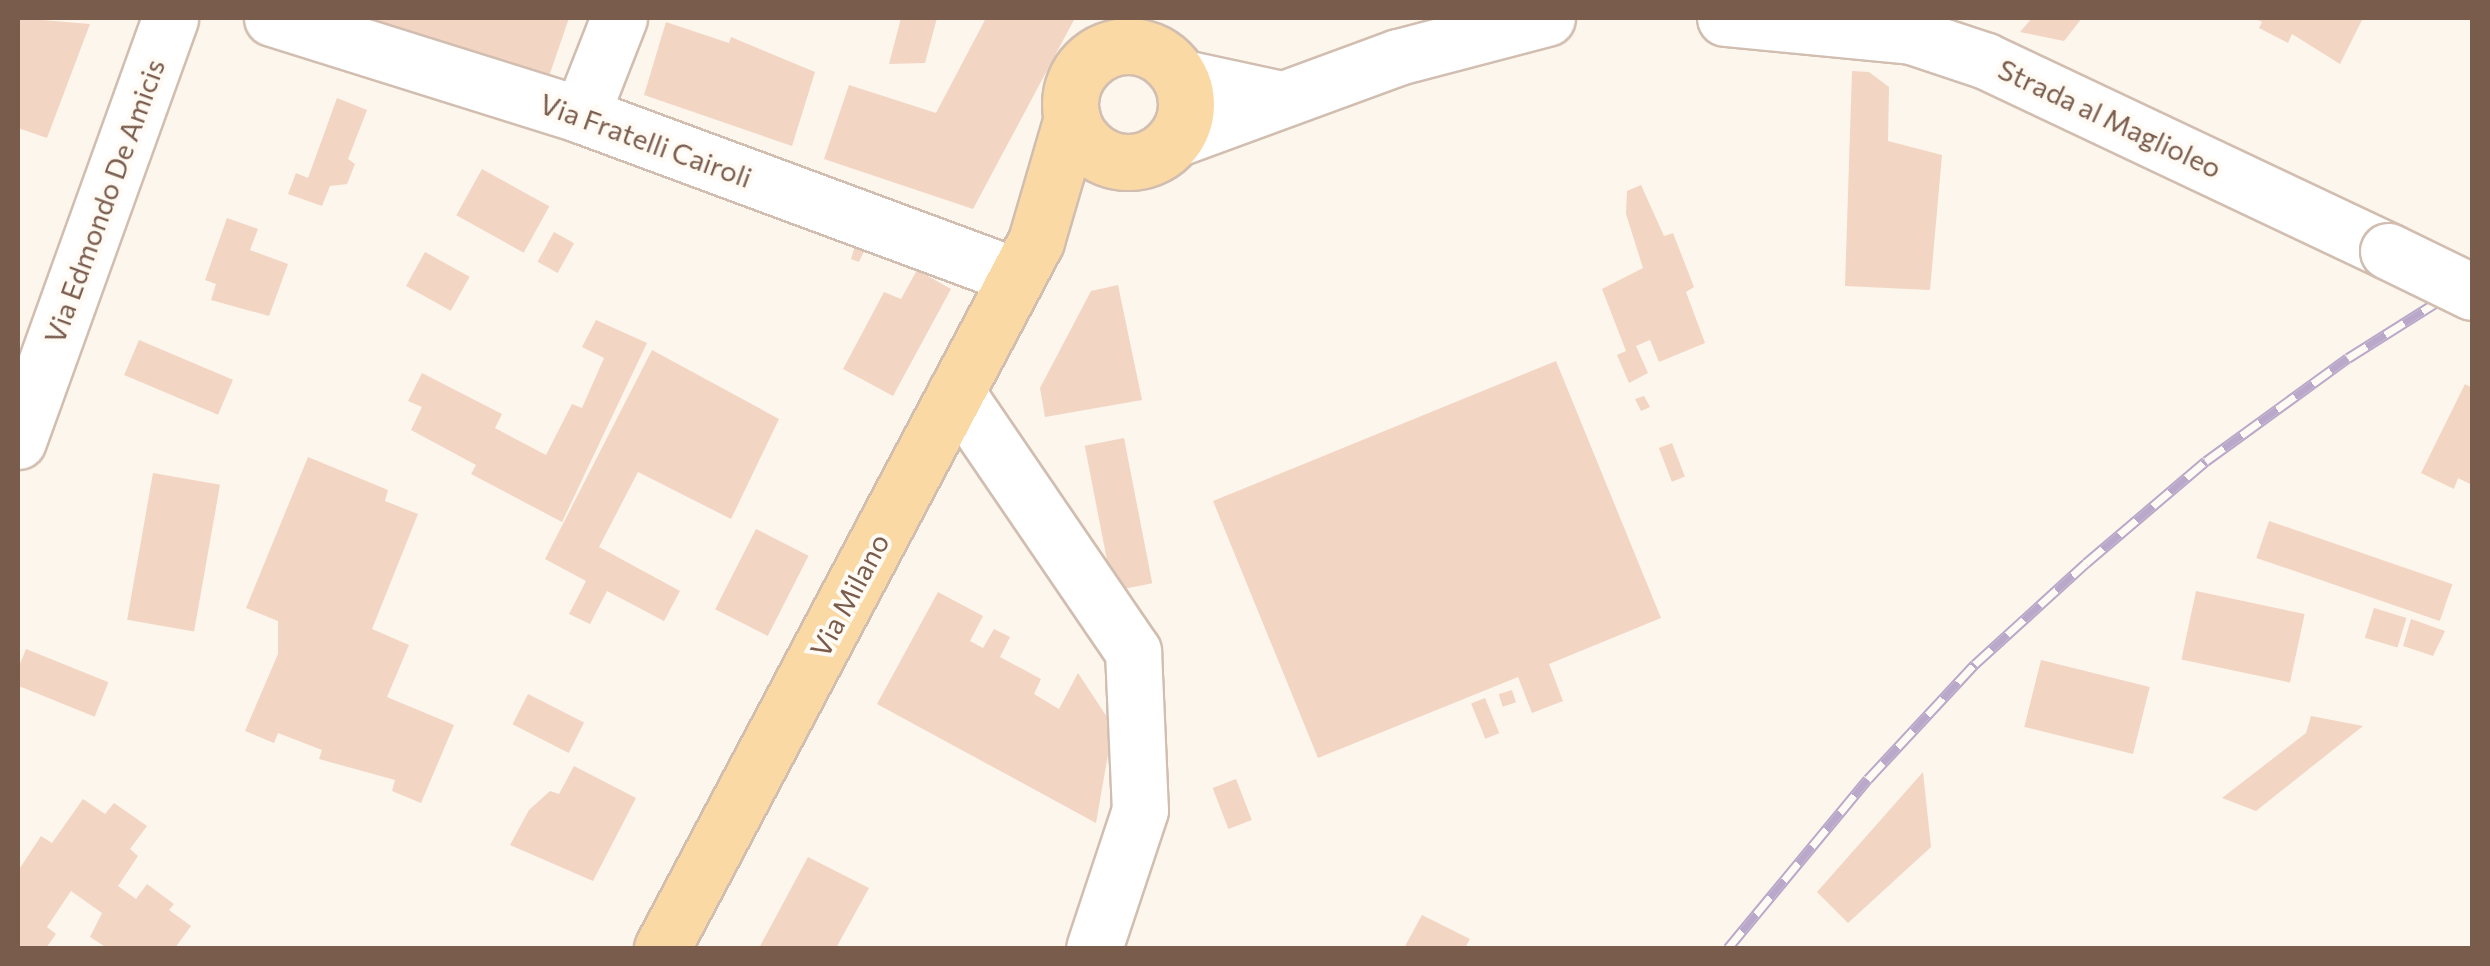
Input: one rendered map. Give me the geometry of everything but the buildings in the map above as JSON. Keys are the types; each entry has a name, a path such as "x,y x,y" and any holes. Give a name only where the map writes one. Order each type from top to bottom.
{"main road":[{"path":"1111,35 1132,46 1174,51 1186,108 1175,139 1152,157 1119,162 1089,147 1072,118 1075,81 1111,35"},
{"name":"Via Milano","path":"662,948 1026,259 1072,118"},
{"name":"Via Milano","path":"1026,259 1119,162"}],"street":[{"name":"Via Edmondo De Amicis","path":"18,441 170,18"},
{"name":"Via Fratelli Cairoli","path":"272,18 1026,259"},
{"path":"581,115 620,18"},
{"path":"1175,139 1398,57 1546,18"},
{"name":"Strada al Maglioleo","path":"1725,18 1911,36 1986,61 2472,292"},
{"path":"1174,51 1282,99"},
{"path":"956,392 1133,650 1140,810 1094,948"}],"railway":[{"path":"1728,948 1868,779 1975,664 2086,563 2206,461 2348,358 2472,280"}]}
